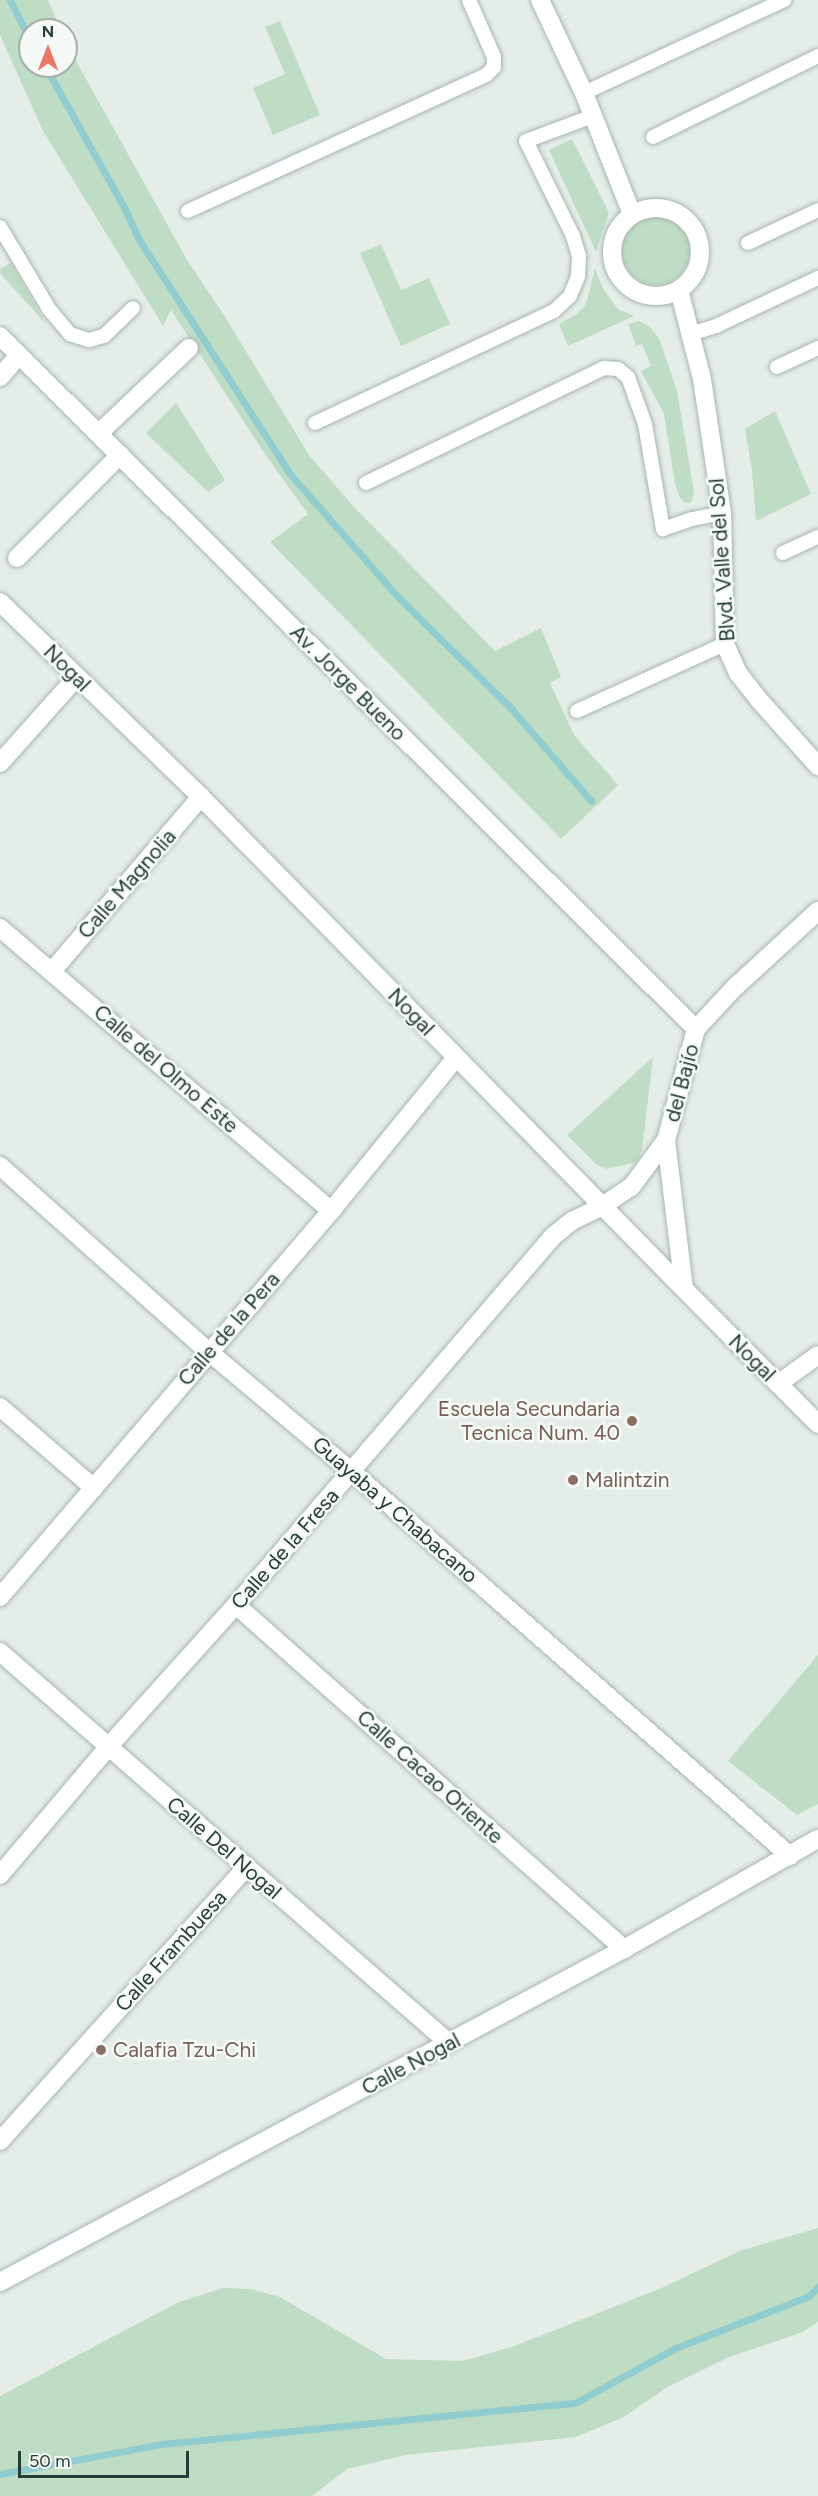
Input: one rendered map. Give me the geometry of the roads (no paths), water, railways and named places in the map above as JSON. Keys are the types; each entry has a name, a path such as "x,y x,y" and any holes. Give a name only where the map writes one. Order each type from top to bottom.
{"street":[{"path":"540,0 584,93 632,214"},
{"path":"657,208 669,210 681,215 697,234 700,247 698,266 688,282 679,290 654,296 642,294 621,280 615,269 612,245 619,227 632,214 657,208"},
{"name":"Blvd. Valle del Sol","path":"679,290 702,379 722,513 725,644 738,673 818,766"},
{"name":"Av. Jorge Bueno","path":"0,336 696,1029"},
{"path":"98,434 189,348"},
{"path":"0,377 19,356"},
{"path":"17,558 120,455"},
{"name":"Nogal","path":"0,602 201,797 818,1424"},
{"path":"0,763 76,678"},
{"name":"Calle Magnolia","path":"53,970 201,797"},
{"name":"del Bajío","path":"602,1207 632,1186 666,1140 696,1029 734,988 818,911"},
{"name":"Calle del Olmo Este","path":"0,928 53,970 331,1211"},
{"name":"Calle de la Pera","path":"0,1597 331,1211 456,1058"},
{"path":"666,1140 684,1289"},
{"name":"Guayaba y Chabacano","path":"0,1166 209,1352 351,1471 790,1856"},
{"name":"Calle de la Fresa","path":"0,1875 108,1747 236,1605 552,1237 572,1221 602,1207"},
{"path":"778,1384 818,1356"},
{"path":"0,1407 94,1488"},
{"name":"Calle Cacao Oriente","path":"236,1605 624,1949"},
{"name":"Calle Del Nogal","path":"0,1652 448,2043"},
{"name":"Calle Nogal","path":"0,2282 624,1949 818,1839"},
{"name":"Calle Frambuesa","path":"0,2141 247,1867"}],"lane":[{"path":"188,211 486,75 494,67 494,57 469,0"},
{"path":"584,93 784,0"},
{"path":"653,137 818,56"},
{"path":"315,423 554,311 570,296 578,276 579,256 573,236 526,141 593,116"},
{"path":"748,243 818,210"},
{"path":"0,227 49,309 70,334 89,340 104,336 133,308"},
{"path":"690,334 716,326 818,278"},
{"path":"777,367 818,348"},
{"path":"366,483 604,368 618,369 628,377 645,424 663,529 722,513"},
{"path":"783,553 818,537"},
{"path":"577,711 725,644"}],"waterway":[{"path":"10,0 19,18"},
{"path":"52,78 125,209 138,238 290,474 397,596 510,707 591,801"},
{"path":"0,2474 162,2444 575,2403 675,2348 809,2296 818,2287"}],"place":[{"name":"Escuela Secundaria Tecnica Num. 40","path":"632,1421"},
{"name":"Malintzin","path":"573,1480"},
{"name":"Calafia Tzu-Chi","path":"101,2050"}]}
